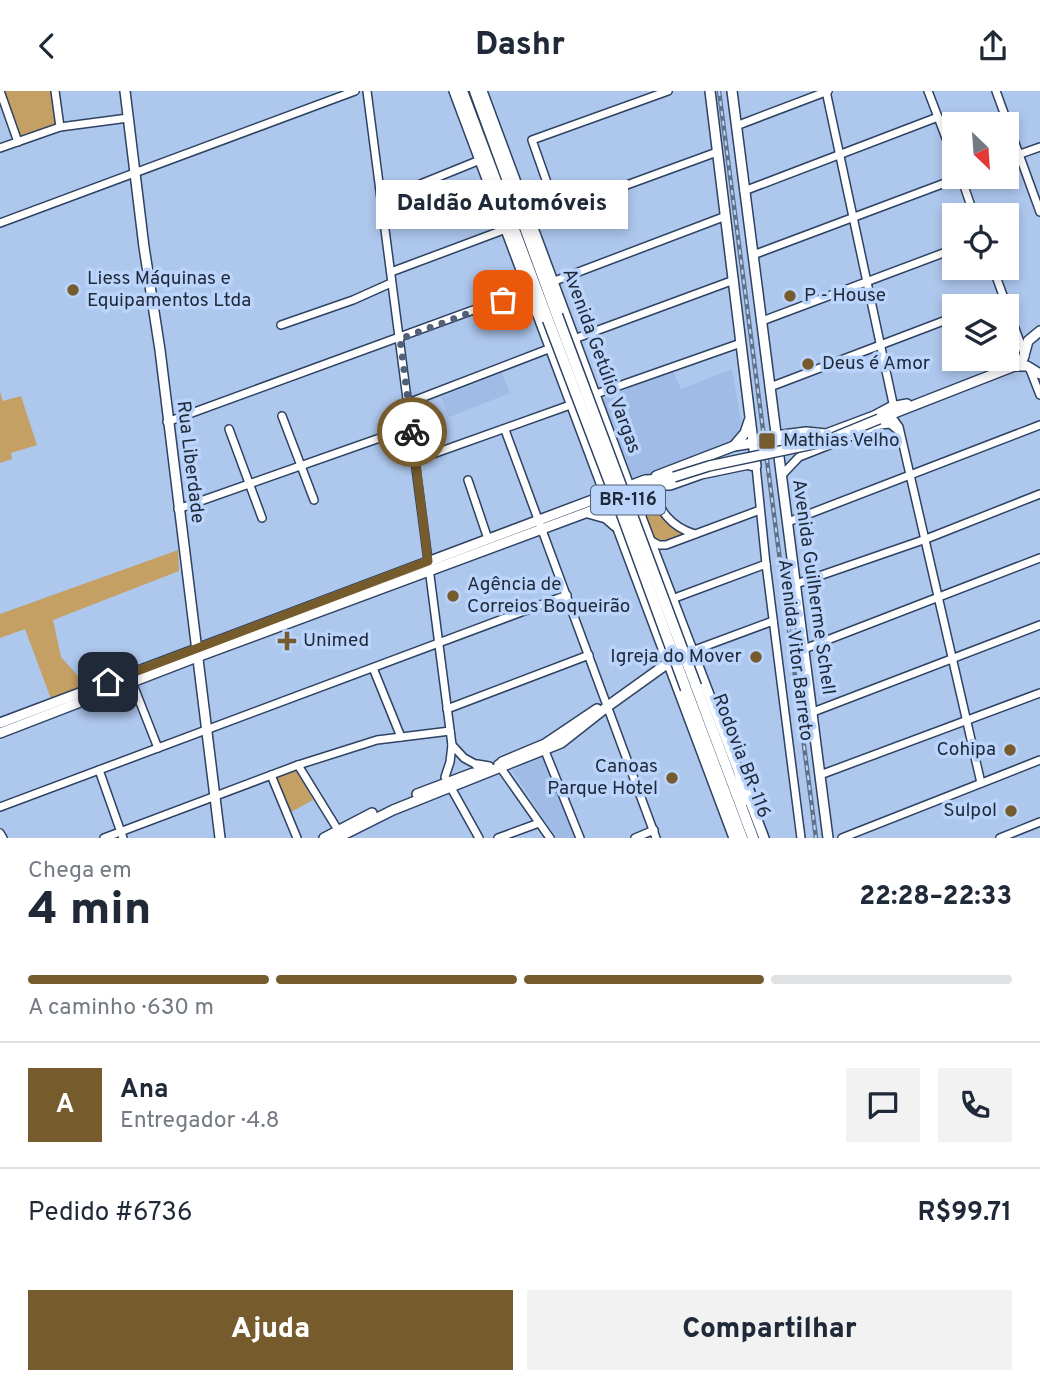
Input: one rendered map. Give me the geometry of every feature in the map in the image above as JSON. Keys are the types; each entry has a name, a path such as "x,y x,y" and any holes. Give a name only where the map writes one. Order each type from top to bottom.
{"highway":[{"name":"BR-116","path":"461,91 466,122"},
{"name":"BR-116","path":"461,91 553,317"},
{"name":"BR-116","path":"478,91 553,317"},
{"name":"BR-116","path":"478,91 490,113"},
{"name":"Rodovia BR-116","path":"553,317 696,686 744,837"},
{"name":"Rodovia BR-116","path":"553,317 685,689 744,837"},
{"path":"740,775 744,837"},
{"path":"730,827 744,837"}],"main road":[{"name":"Rua Liberdade","path":"125,91 220,838"},
{"path":"454,91 730,827"},
{"path":"625,475 630,481 664,482 670,485 710,472 754,465 710,91"},
{"name":"Avenida Guilherme Schell","path":"732,91 828,838"},
{"name":"Avenida Getúlio Vargas","path":"490,113 764,838"},
{"path":"1019,361 1024,356 1028,341 1040,331"},
{"path":"1019,367 1029,367 1040,374"},
{"path":"0,723 541,524 605,495 664,482 709,466 812,445 1002,371"},
{"path":"775,436 804,432 826,434 895,405 926,401"},
{"path":"734,446 745,433 750,416"},
{"path":"429,566 488,538 609,505 643,481 734,446 753,443"},
{"path":"594,463 607,469 617,454"},
{"path":"621,535 625,525 631,521 643,522 644,502 664,482"},
{"path":"594,499 602,484"},
{"path":"586,513 609,519 621,535"},
{"path":"0,733 132,682 196,653"},
{"path":"338,834 359,818 448,782 545,751 561,743 668,663"},
{"path":"496,766 545,744 602,706 608,706"},
{"path":"324,838 393,810 448,782"}],"street":[{"path":"0,91 18,142"},
{"path":"55,91 60,127"},
{"path":"0,223 355,91"},
{"path":"367,91 452,744 448,782 479,838"},
{"path":"557,211 531,140 668,91"},
{"path":"736,126 827,91 895,405 892,411 882,418"},
{"path":"928,91 942,128"},
{"path":"996,91 1004,112"},
{"path":"744,191 938,117"},
{"path":"0,148 60,127 128,118"},
{"path":"1040,147 1019,155 1040,212"},
{"path":"531,220 717,152"},
{"path":"381,199 480,160"},
{"path":"752,255 942,184"},
{"path":"552,282 726,216"},
{"path":"391,272 506,229"},
{"path":"762,321 942,254"},
{"path":"574,339 734,280"},
{"path":"281,325 353,300 391,283"},
{"path":"167,422 528,290"},
{"path":"770,387 942,322"},
{"path":"1019,341 1040,395"},
{"path":"596,394 741,343"},
{"path":"408,403 551,348"},
{"path":"416,460 573,404"},
{"path":"282,416 314,500"},
{"path":"882,418 897,423 912,476 981,783"},
{"path":"780,476 799,457 880,425 892,425 900,432"},
{"path":"788,522 1040,425"},
{"path":"178,509 411,427"},
{"path":"229,429 262,518"},
{"path":"505,430 656,838"},
{"name":"Avenida Vitor Barreto","path":"754,465 802,838"},
{"path":"468,480 488,538"},
{"path":"664,482 657,497 662,510 679,528 696,534"},
{"path":"796,584 926,539 1040,493"},
{"path":"649,537 654,543 661,545 760,510"},
{"path":"804,649 1040,558"},
{"path":"673,599 766,564"},
{"path":"0,807 567,595"},
{"path":"692,651 773,621"},
{"path":"813,712 1040,625"},
{"path":"447,709 589,655"},
{"path":"373,668 401,737"},
{"path":"132,682 158,748"},
{"path":"821,775 1040,693"},
{"path":"104,838 122,835 214,796 377,740 450,731"},
{"path":"452,744 479,771"},
{"path":"545,751 580,838"},
{"path":"842,838 1040,760"},
{"path":"298,765 338,834"},
{"path":"496,766 550,838"},
{"path":"99,770 122,835"},
{"path":"271,775 297,838"},
{"path":"1000,838 1040,822"},
{"path":"498,838 539,823"},
{"path":"635,838 653,829"}],"shaded area":[{"path":"4,91 51,91 56,124 20,137"},
{"path":"732,369 741,422 737,435 725,445 634,480 602,399 673,371 681,389"},
{"path":"502,373 510,393 449,417 441,397"},
{"path":"0,392 3,401 21,396 37,445 11,453 12,459 0,463"},
{"path":"655,496 661,513 684,535 665,541 653,538 645,510"},
{"path":"178,550 179,571 53,620 61,657 86,685 51,699 25,629 0,638 0,614"},
{"path":"544,757 577,838 556,838 512,770"},
{"path":"297,770 313,800 291,812 276,778"}],"railway":[{"path":"719,91 816,838"}],"way so far":[{"path":"412,432 400,339 503,300"}],"place":[{"name":"Liess Máquinas e Equipamentos Ltda","path":"73,290"},
{"name":"P - House","path":"790,296"},
{"name":"Daldão Automóveis","path":"503,300"},
{"name":"Deus é Amor","path":"808,364"},
{"name":"Mathias Velho","path":"767,441"},
{"name":"Agência de Correios Boqueirão","path":"453,596"},
{"name":"Unimed","path":"287,641"},
{"name":"Igreja do Mover","path":"756,657"},
{"name":"Cohipa","path":"1010,750"},
{"name":"Canoas Parque Hotel","path":"672,778"},
{"name":"Sulpol","path":"1011,811"}],"route":[{"path":"108,682 428,561 412,432"}]}
